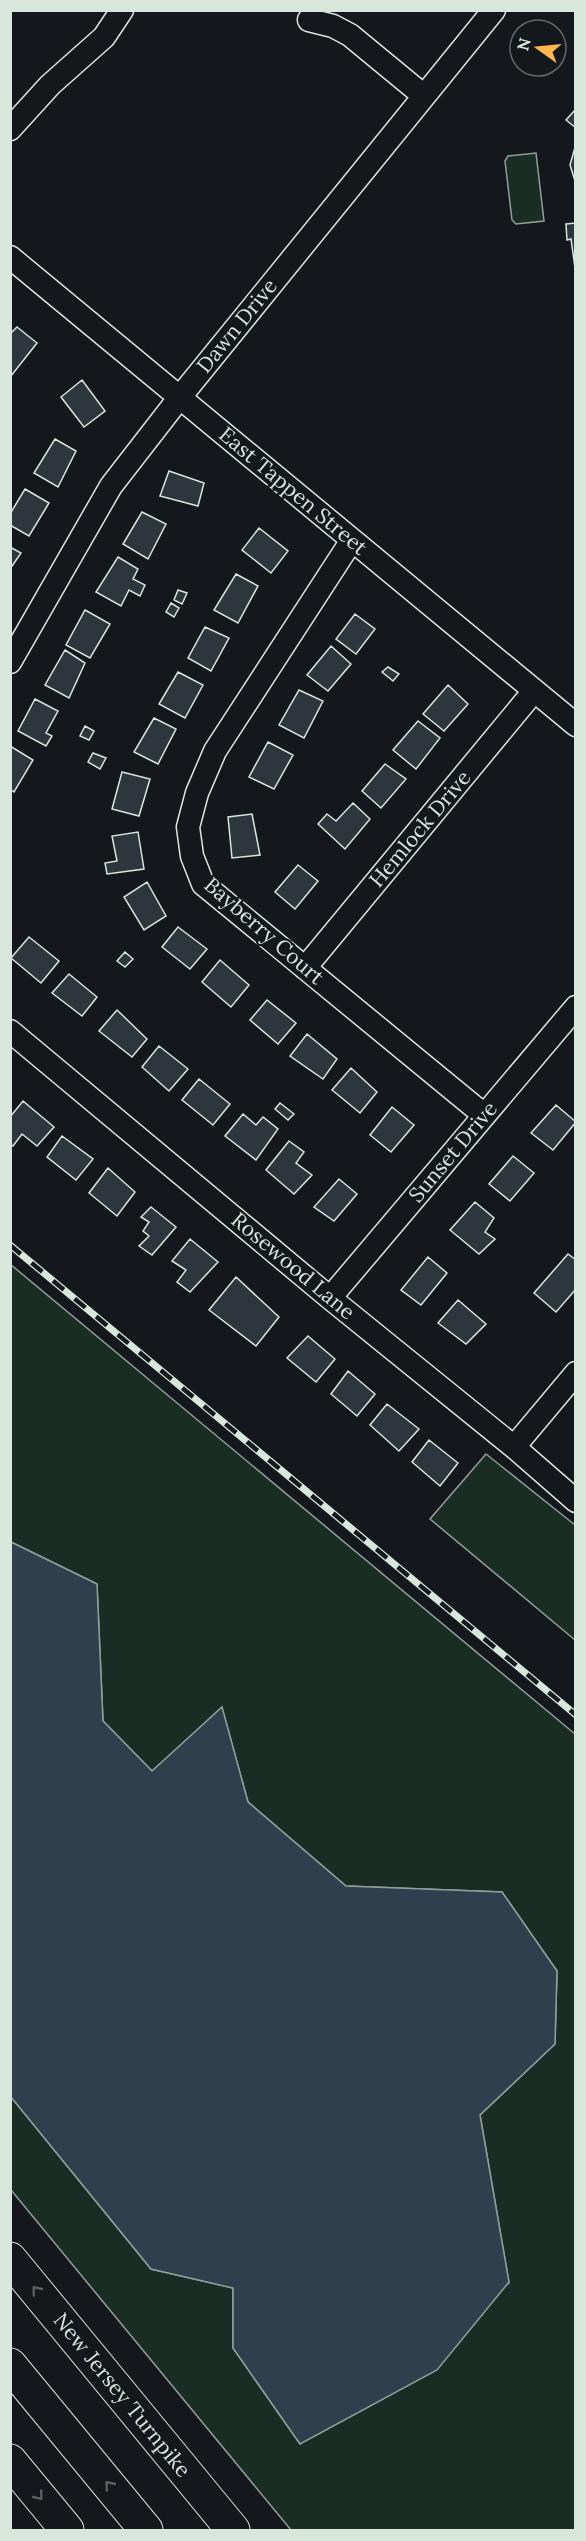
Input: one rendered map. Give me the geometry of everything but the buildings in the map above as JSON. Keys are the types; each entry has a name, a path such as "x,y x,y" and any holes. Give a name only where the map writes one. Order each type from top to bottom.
{"highway":[{"name":"New Jersey Turnpike","path":"10,2259 233,2530"},
{"path":"10,2365 146,2530"},
{"path":"10,2461 68,2530"}],"street":[{"path":"10,129 50,85 104,37 122,10"},
{"name":"Dawn Drive","path":"10,662 111,486 180,397 494,10"},
{"path":"309,20 333,26 350,35 424,96"},
{"name":"East Tappen Street","path":"11,258 576,725"},
{"name":"Bayberry Court","path":"352,540 214,751 197,793 188,827 192,856 203,884 484,1115"},
{"name":"Hemlock Drive","path":"305,968 534,691"},
{"name":"Sunset Drive","path":"330,1298 576,1007"},
{"name":"Rosewood Lane","path":"10,1031 330,1298 514,1447 576,1501"},
{"path":"514,1447 576,1373"}],"green space":[{"path":"536,153 544,221 516,224 512,220 505,161 508,156"},
{"path":"10,1264 575,1734 575,2530 291,2530 11,2190 11,2097 151,2269 233,2288 233,2348 300,2444 509,2283 480,2115 555,2044 557,1971 502,1892 346,1886 248,1802 222,1708 152,1771 103,1721 97,1584 11,1542"},
{"path":"486,1454 575,1525 575,1640 430,1519"}],"water":[{"path":"11,1542 97,1584 103,1721 152,1771 222,1707 248,1802 346,1886 502,1892 557,1971 555,2044 480,2115 509,2282 437,2370 300,2444 233,2348 233,2288 151,2269 11,2097"}],"railway":[{"path":"10,1245 576,1715"}]}
